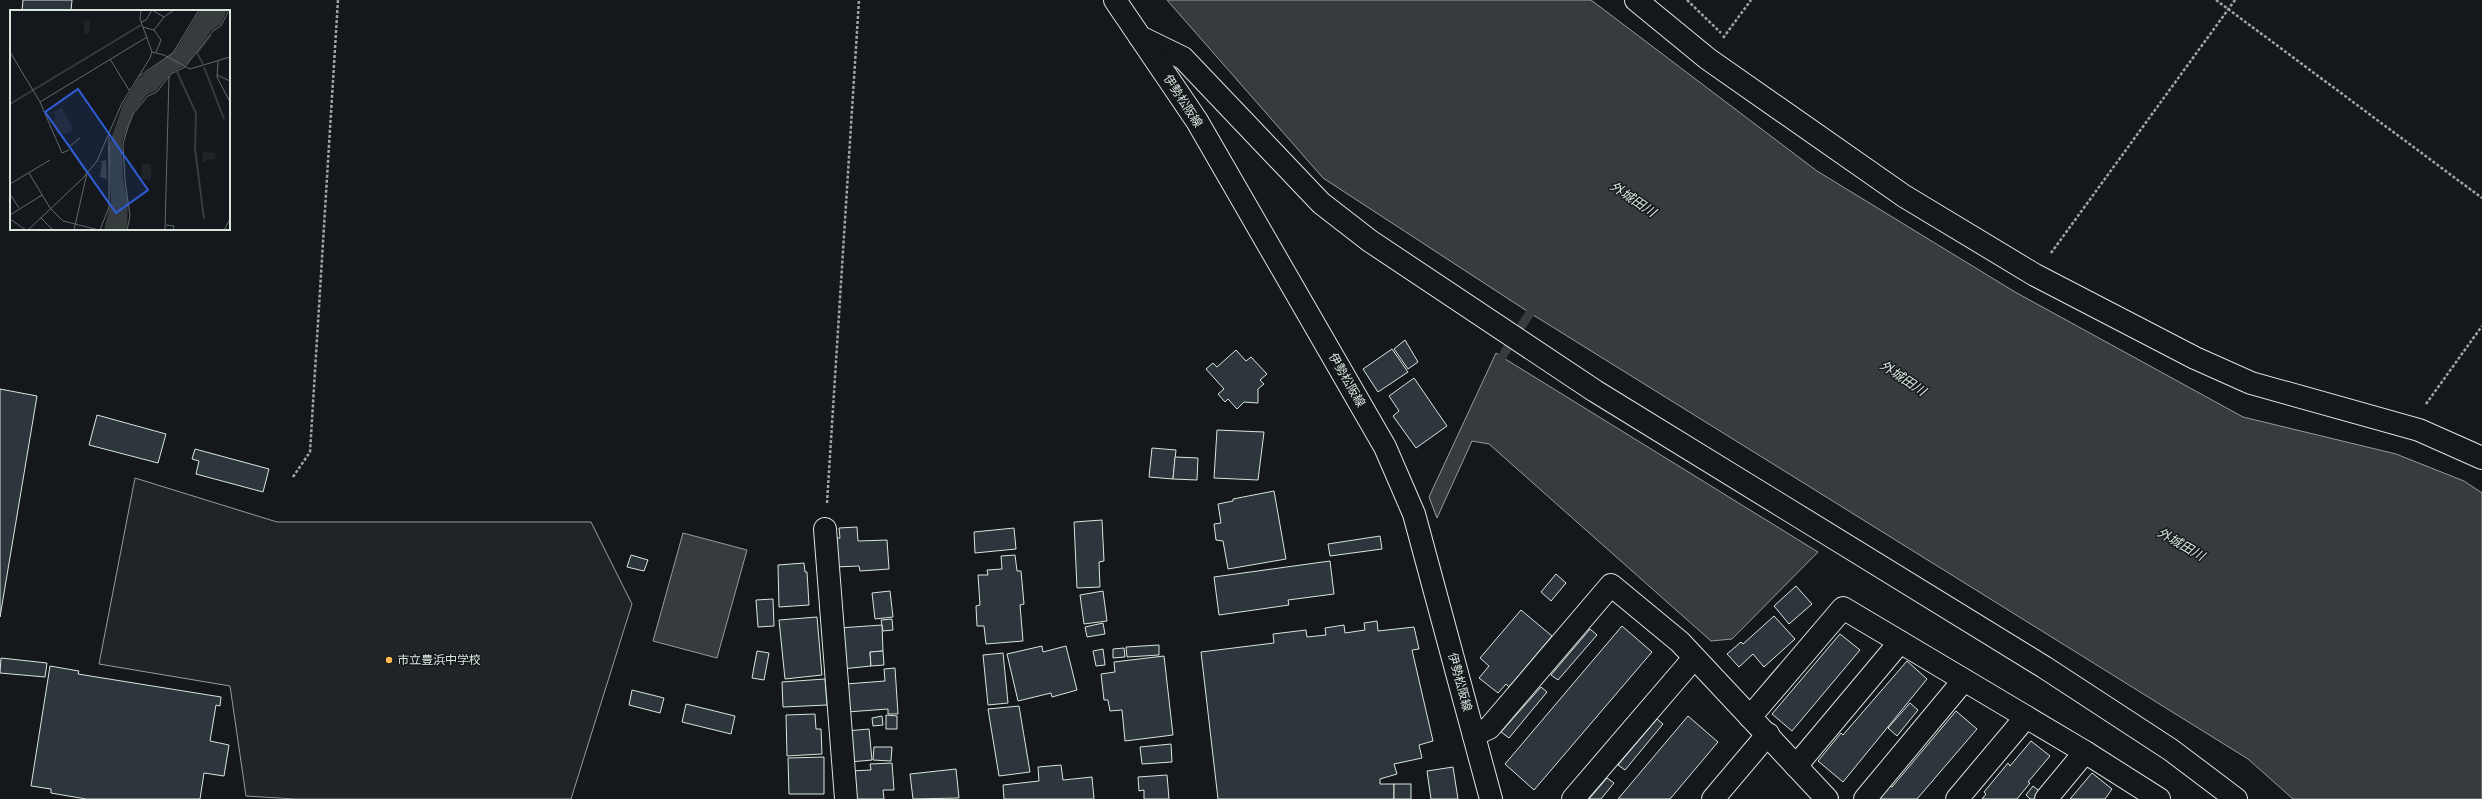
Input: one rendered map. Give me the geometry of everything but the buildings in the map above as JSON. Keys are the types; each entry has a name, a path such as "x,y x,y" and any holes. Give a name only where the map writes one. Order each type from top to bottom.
{"street":[{"name":"伊勢松阪線","path":"1115,0 1197,121 1385,447 1414,514 1491,799"},
{"path":"1636,0 1708,59 1904,196 2035,275 2195,358 2251,383 2419,430 2482,458"},
{"path":"1140,37 1183,58 1321,203 1370,241 1595,391 2044,667 2171,750 2236,799"},
{"path":"825,529 846,799"},
{"path":"1474,735 1489,728 1611,585 1680,642 1750,717 1768,734 1826,799"},
{"path":"1750,717 1844,608 2086,752 2150,797"},
{"path":"1796,766 1900,642"},
{"path":"1573,799 1694,658"},
{"path":"1866,799 1964,680"},
{"path":"1957,799 2026,717"},
{"path":"1713,799 1768,734"},
{"path":"2046,799 2086,752"}],"path":[{"path":"293,477 310,452 338,0"},
{"path":"825,529 859,0"},
{"path":"1687,0 1725,36"},
{"path":"1708,59 1751,0"},
{"path":"2216,0 2482,198"},
{"path":"2035,275 2236,0"},
{"path":"2419,430 2420,414 2482,326"}],"shaded area":[{"path":"135,478 277,522 591,522 632,604 571,799 295,799 246,796 230,686 99,664"}],"water":[{"name":"外城田川","path":"1167,0 1591,0 1817,171 2015,292 2243,417 2396,454 2464,481 2482,493 2482,799 2293,799 2248,759 1530,313 1323,178"},
{"path":"1496,353 1818,552 1732,639 1711,641 1489,444 1472,441 1437,518 1429,497"},
{"path":"683,533 747,550 717,658 653,641"}],"waterway":[{"path":"1522,325 1530,313"},
{"path":"1502,357 1508,347"}],"place":[{"name":"市立豊浜中学校","path":"389,660"}]}
